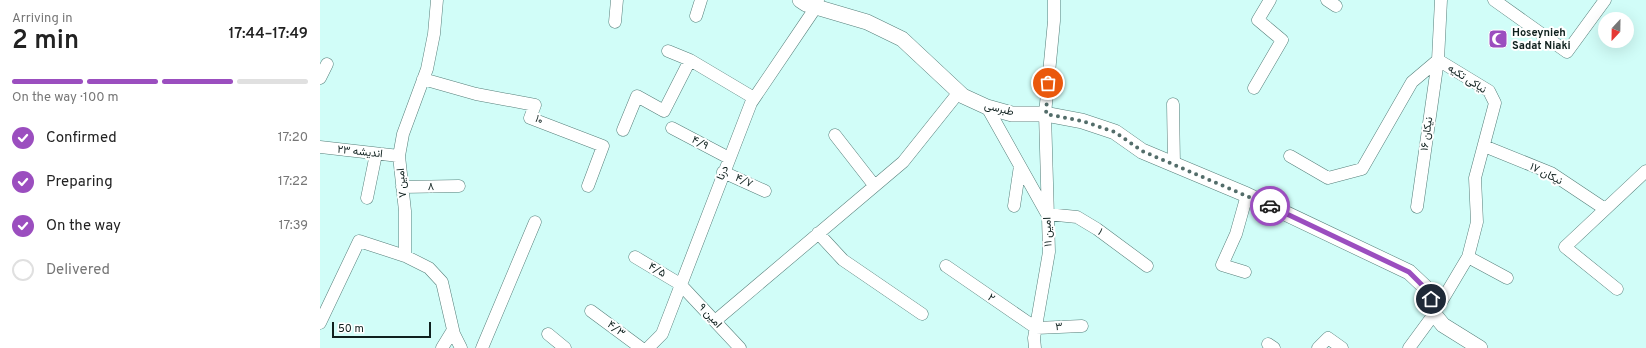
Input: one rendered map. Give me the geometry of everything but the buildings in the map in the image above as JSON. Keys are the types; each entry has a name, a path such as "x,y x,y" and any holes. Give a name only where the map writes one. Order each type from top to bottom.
{"street":[{"name":"امین ۷","path":"405,256 399,156 403,134 423,79 434,34 437,0"},
{"path":"615,22 617,0"},
{"path":"696,16 701,0"},
{"name":"طبرسی","path":"800,0 817,3 867,22 902,39 959,92 986,107 1012,114 1046,114 1082,121 1115,132 1142,151 1247,195 1409,272 1425,288 1431,299 1434,314"},
{"name":"امین ۱۱","path":"1035,348 1036,328 1049,252 1046,114 1054,21 1054,0"},
{"path":"1254,88 1282,40 1258,20 1270,0"},
{"name":"نیکان ۱۶","path":"1416,207 1438,60 1441,0"},
{"path":"1494,0 1567,52 1605,0"},
{"name":"درنا","path":"648,348 662,334 723,172 754,98 817,3"},
{"path":"668,51 690,60 754,98"},
{"path":"623,130 637,96 664,111 690,60"},
{"path":"1290,156 1328,178 1362,169 1412,82 1438,60"},
{"name":"نیاکی تکیه","path":"1409,348 1434,314 1468,257 1477,222 1475,178 1496,103 1489,92 1438,60"},
{"path":"320,78 327,64"},
{"name":"۱۰","path":"423,79 476,94 535,105 530,118 603,146 588,186"},
{"path":"715,321 903,162 959,92"},
{"path":"1173,104 1174,165"},
{"path":"986,107 1047,214"},
{"name":"۴/۹","path":"672,128 729,158"},
{"path":"835,135 874,185"},
{"name":"نیکان ۱۷","path":"1484,146 1551,173 1605,209"},
{"name":"اندیشه ۲۳","path":"320,147 399,156"},
{"path":"367,198 376,154"},
{"path":"1014,206 1020,166"},
{"path":"1617,289 1565,247 1646,171"},
{"name":"۴/۷","path":"723,172 765,191"},
{"name":"۸","path":"402,187 459,186"},
{"path":"1245,272 1222,265 1236,234 1247,195"},
{"name":"۱","path":"1047,214 1077,217 1097,229 1147,266"},
{"path":"482,348 535,222"},
{"path":"818,233 843,260 922,314"},
{"path":"320,323 323,309 359,241 405,256 429,268 442,282 454,330 461,348"},
{"name":"۴/۵","path":"635,257 680,284"},
{"path":"1468,257 1507,278"},
{"name":"۲","path":"946,266 1036,328"},
{"name":"امین ۹","path":"680,284 740,348"},
{"name":"۴/۳","path":"591,311 641,348"},
{"path":"1434,314 1443,325 1480,348"},
{"name":"۳","path":"1036,328 1082,326"},
{"path":"442,348 454,330"},
{"path":"548,334 565,348"},
{"path":"1318,348 1328,338 1342,348"}],"way so far":[{"path":"1048,83 1046,114 1082,121 1115,132 1142,151 1270,206"}],"place":[{"name":"Hoseynieh Sadat Niaki","path":"1498,39"}],"route":[{"path":"1270,206 1409,272 1425,288 1431,299"}]}
